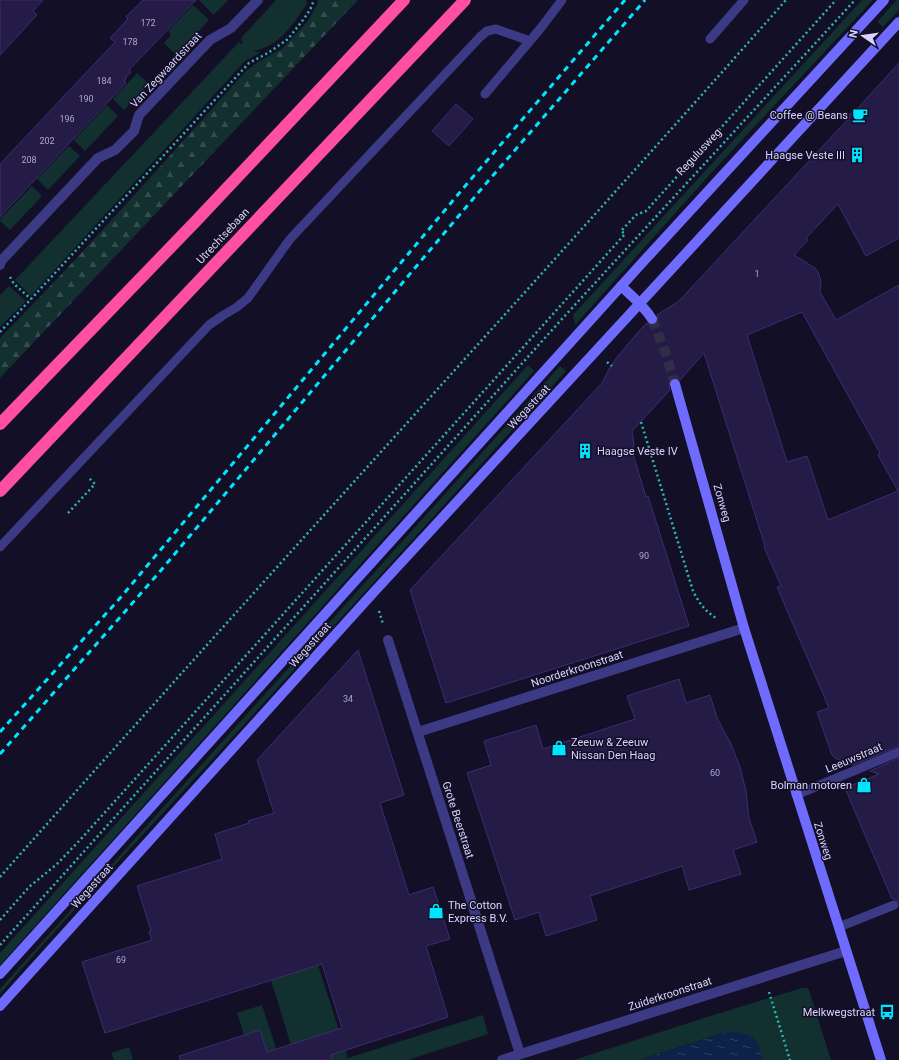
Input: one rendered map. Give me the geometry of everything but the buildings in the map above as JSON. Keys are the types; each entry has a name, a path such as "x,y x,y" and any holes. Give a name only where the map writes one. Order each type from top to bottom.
{"highway":[{"path":"0,424 404,0"},
{"name":"Utrechtsebaan","path":"0,491 465,0"}],"main road":[{"path":"652,319 648,312 621,286 884,0"},
{"path":"640,304 899,22"},
{"name":"Wegastraat","path":"0,974 621,286"},
{"name":"Wegastraat","path":"0,1006 373,593 640,304"},
{"name":"Zonweg","path":"676,384 744,628 880,1060"}],"street":[{"name":"Van Zegwaardstraat","path":"0,263 98,158 116,150 134,131 139,115 210,40 231,28 258,0"},
{"name":"Noorderkroonstraat","path":"418,732 744,628"},
{"name":"Grote Beerstraat","path":"388,640 520,1054"},
{"name":"Zuiderkroonstraat","path":"502,1060 846,951"}],"lane":[{"path":"485,94 548,20 562,0"},
{"path":"710,39 744,0"},
{"path":"0,547 209,325 248,298 291,238 480,37 487,31 496,29 530,41"},
{"name":"Leeuwstraat","path":"796,795 899,752"},
{"path":"838,927 894,905"}],"path":[{"path":"0,332 249,63 268,53 288,39 310,10 314,0"},
{"path":"0,877 786,0"},
{"path":"0,920 29,887 57,864 80,840 625,234 621,231 636,216 646,211 836,0"},
{"name":"Regulusweg","path":"0,945 561,320 855,0"},
{"path":"0,263 14,284 31,300"},
{"path":"640,422 693,591 697,599 704,609 715,618 744,628"},
{"path":"68,513 95,484 76,466"},
{"path":"373,593 388,640"},
{"path":"764,977 790,1060"}],"green space":[{"path":"199,0 228,0 214,15"},
{"path":"276,0 306,0 307,4 297,19 278,40 262,49 253,51 261,52 245,61 31,296 15,280 239,42 243,45 241,38"},
{"path":"318,0 358,0 0,378 0,338 94,239 246,71 258,62 283,48 307,22 317,5"},
{"path":"862,0 873,0 713,171 575,325 573,315"},
{"path":"897,0 899,0 899,10 883,27 877,22"},
{"path":"193,5 209,20 176,55 164,43 171,35 168,31"},
{"path":"137,73 149,84 124,110 113,99"},
{"path":"107,105 118,116 85,151 74,140"},
{"path":"69,146 80,156 48,190 37,179"},
{"path":"32,186 42,196 10,230 0,221 0,219"},
{"path":"9,286 26,301 0,327 0,295"},
{"path":"528,365 534,371 0,965 0,953"},
{"path":"560,366 566,371 104,877 0,994 0,989 15,972"},
{"path":"318,965 348,1058 483,1015 488,1034 408,1060 332,1060 324,1034 291,1045 271,980"},
{"path":"802,988 807,988 809,990 831,1060 763,1060 756,1041 752,1037 723,1033 639,1060 574,1060 707,1017"},
{"path":"262,1005 280,1060 269,1060 244,1035 237,1013"},
{"path":"129,1047 133,1060 114,1060 111,1053"}],"water":[{"path":"736,1032 751,1036 758,1045 763,1060 639,1060 718,1035"}],"tunnel":[{"path":"652,319 665,351 675,384"}],"railway":[{"path":"0,732 121,597 466,185 625,0"},
{"path":"0,754 157,575 483,187 645,0"}],"place":[{"name":"Coffee @ Beans","path":"860,115"},
{"name":"Haagse Veste III","path":"857,155"},
{"name":"Haagse Veste IV","path":"585,451"},
{"name":"Zeeuw & Zeeuw Nissan Den Haag","path":"559,748"},
{"name":"Bolman motoren","path":"864,785"},
{"name":"The Cotton Express B.V.","path":"436,911"},
{"name":"Melkwegstraat","path":"887,1012"}]}
